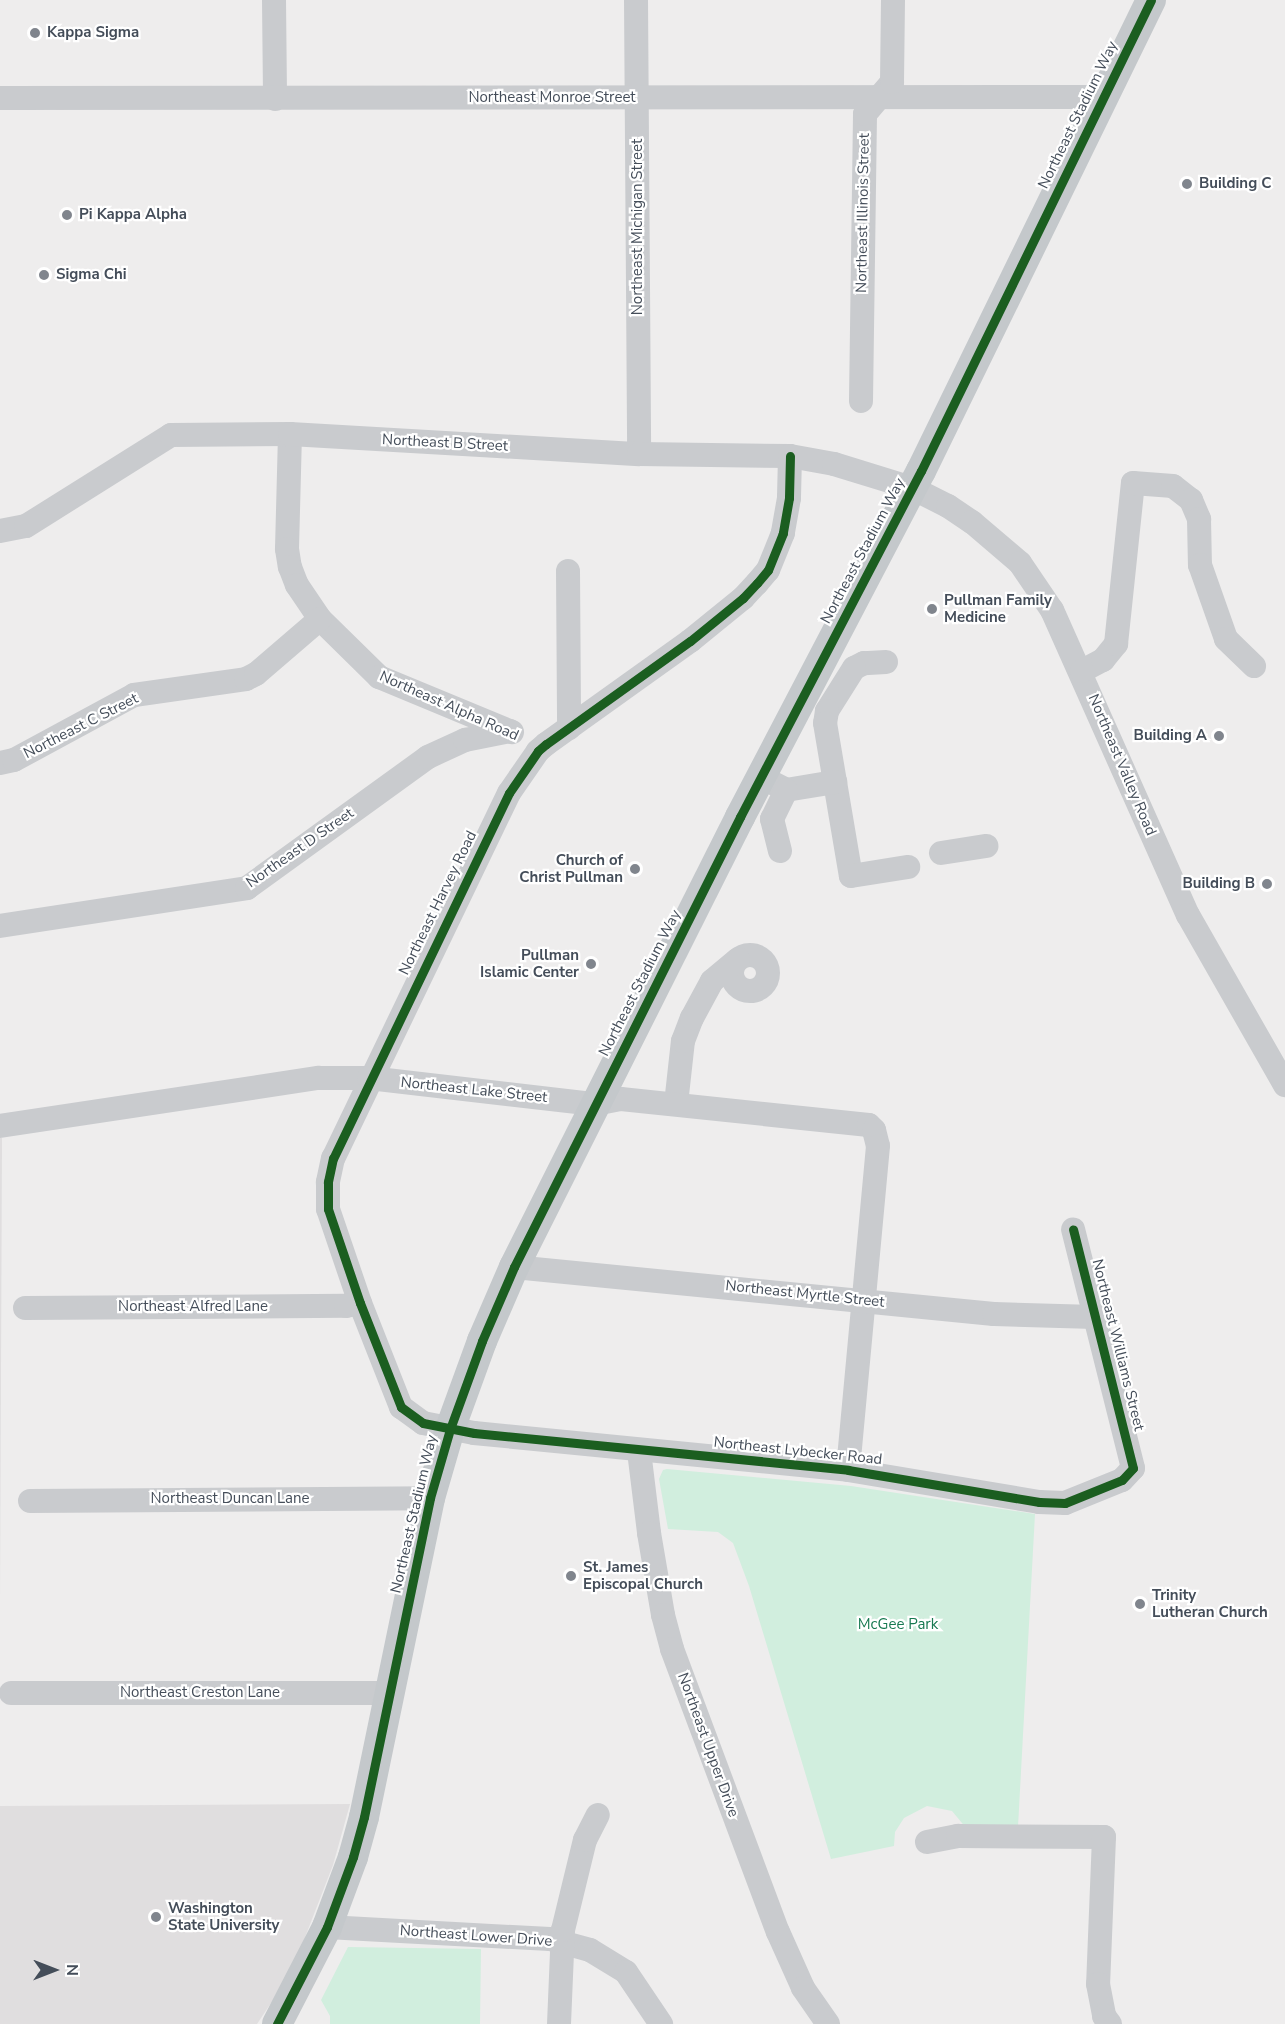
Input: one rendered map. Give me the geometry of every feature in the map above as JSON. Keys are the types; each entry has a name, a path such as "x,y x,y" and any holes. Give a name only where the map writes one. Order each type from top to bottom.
{"main road":[{"name":"Northeast Stadium Way","path":"277,2024 327,1927 353,1857 364,1817 430,1498 450,1430 482,1341 514,1267 595,1104 773,784 912,488 1151,0"}],"street":[{"path":"274,0 275,99"},
{"name":"Northeast Michigan Street","path":"636,0 639,453"},
{"name":"Northeast Illinois Street","path":"861,401 865,114 892,82 893,0"},
{"name":"Northeast Monroe Street","path":"0,98 1105,97"},
{"name":"Northeast B Street","path":"0,531 26,526 171,435 290,434 639,453 790,456 834,464 912,488"},
{"name":"Northeast Alpha Road","path":"290,434 287,549 290,567 297,585 320,619 379,677 522,736 538,751"},
{"name":"Northeast Harvey Road","path":"450,1430 414,1419 401,1407 360,1303 328,1209 328,1182 333,1158 369,1078 509,793 538,751 690,641 743,598 768,570 783,534 789,498 790,456"},
{"path":"1082,671 1103,660 1116,644 1133,483 1173,486 1191,500 1199,519 1200,565 1226,639 1254,666"},
{"name":"Northeast Valley Road","path":"912,488 948,506 972,522 1020,563 1052,610 1082,671 1188,915 1285,1085"},
{"path":"568,571 568,728"},
{"name":"Northeast C Street","path":"0,763 14,760 134,695 246,679 256,674 320,619"},
{"path":"886,662 857,665 826,714 851,876 908,867"},
{"name":"Northeast D Street","path":"0,926 247,888 428,757 465,740 510,731"},
{"path":"780,851 772,819 773,784 835,782"},
{"path":"941,853 986,846"},
{"path":"676,1104 683,1041 692,1018 712,981 738,959"},
{"name":"Northeast Lake Street","path":"0,1126 320,1078 369,1078 595,1104 621,1099 860,1122 874,1130 878,1146 864,1300"},
{"name":"Northeast Williams Street","path":"1073,1229 1133,1468"},
{"name":"Northeast Myrtle Street","path":"514,1267 994,1314 1095,1317"},
{"path":"848,1470 864,1300"},
{"name":"Northeast Alfred Lane","path":"25,1308 346,1306 360,1303"},
{"name":"Northeast Lybecker Road","path":"450,1430 639,1451 848,1470 1039,1502 1065,1503 1122,1480 1133,1468"},
{"name":"Northeast Upper Drive","path":"639,1451 653,1556 663,1615 672,1649 778,1932 803,1988 828,2024"},
{"name":"Northeast Duncan Lane","path":"30,1501 430,1498"},
{"name":"Northeast Creston Lane","path":"11,1693 390,1694"},
{"path":"559,2024 563,1930 585,1840 598,1815"},
{"path":"927,1842 958,1836 1104,1837 1098,1984 1104,2016 1110,2024"},
{"name":"Northeast Lower Drive","path":"327,1927 550,1939 563,1942 590,1950 626,1972 661,2024"}],"shaded area":[{"path":"0,1138 2,1138 0,1602"},
{"name":"Washington State University","path":"350,1804 333,1865 302,1945 273,2000 257,2024 0,2024 0,1806"}],"green space":[{"name":"McGee Park","path":"663,1470 851,1486 1035,1514 1018,1827 967,1829 952,1811 927,1806 904,1818 895,1832 894,1846 831,1859 749,1586 733,1543 718,1532 668,1529 659,1479"},
{"path":"348,1947 481,1949 480,2024 330,2024 330,2016 321,2000"}],"cycle path":[{"path":"277,2024 327,1927 353,1857 364,1817 430,1498 450,1429 482,1341 514,1267 740,817 921,471 1151,0"},
{"path":"790,456 789,498 783,533 768,570 743,598 690,641 546,744 538,751 509,793 333,1158 328,1182 328,1209 360,1303 401,1407 423,1423 474,1433 848,1470 1039,1502 1065,1503 1122,1480 1133,1468 1073,1229"}],"place":[{"name":"Kappa Sigma","path":"35,33"},
{"name":"Building C","path":"1187,184"},
{"name":"Pi Kappa Alpha","path":"67,215"},
{"name":"Sigma Chi","path":"44,275"},
{"name":"Pullman Family Medicine","path":"932,609"},
{"name":"Building A","path":"1219,736"},
{"name":"Church of Christ Pullman","path":"635,869"},
{"name":"Building B","path":"1267,884"},
{"name":"Pullman Islamic Center","path":"591,964"},
{"name":"St. James Episcopal Church","path":"571,1576"},
{"name":"Trinity Lutheran Church","path":"1140,1604"},
{"name":"Washington State University","path":"156,1917"}]}
